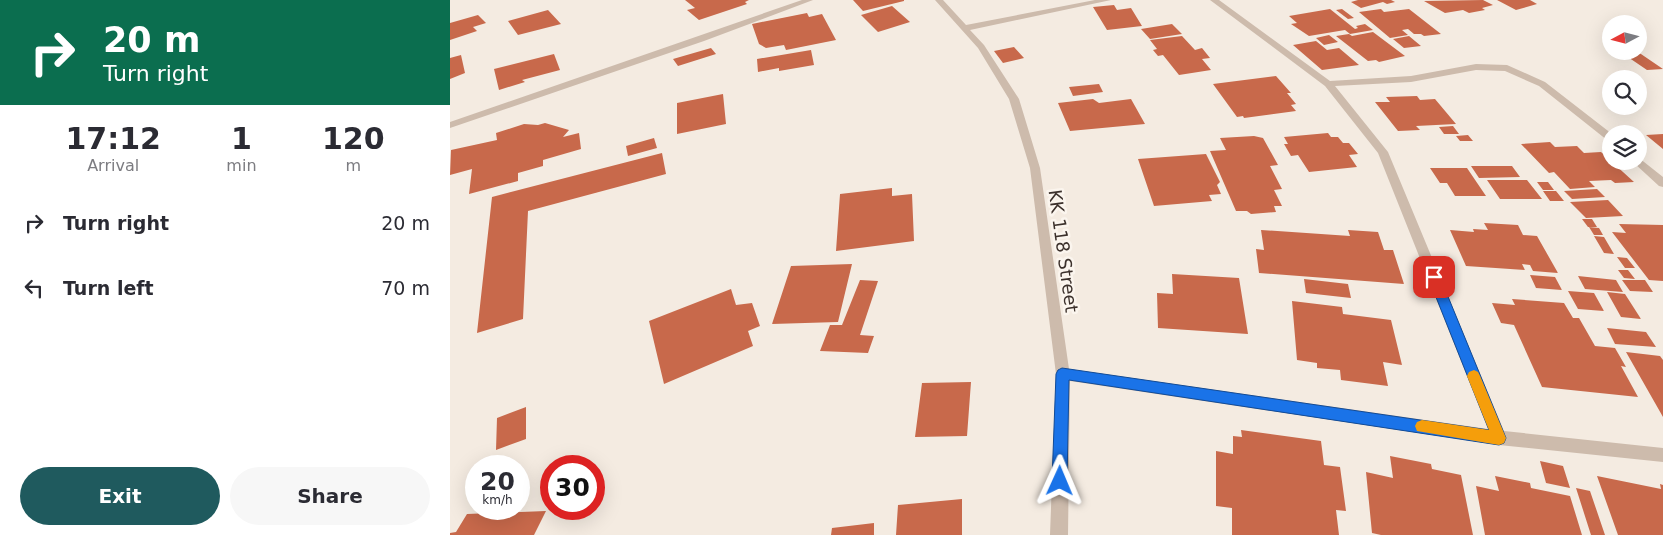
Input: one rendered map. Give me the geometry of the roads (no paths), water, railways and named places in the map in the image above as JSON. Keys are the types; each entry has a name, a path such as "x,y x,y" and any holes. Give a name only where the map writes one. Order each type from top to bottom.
{"street":[{"path":"450,125 809,0"},
{"name":"KK 118 Street","path":"939,0 981,47 1014,99 1035,168 1062,374 1059,535"},
{"path":"965,28 1106,0"},
{"path":"1214,0 1328,84 1384,152 1499,438"},
{"path":"1328,84 1411,78 1476,67 1507,68 1542,84 1602,131"},
{"path":"1647,169 1663,183"},
{"path":"1062,374 1499,438 1663,455"}]}
